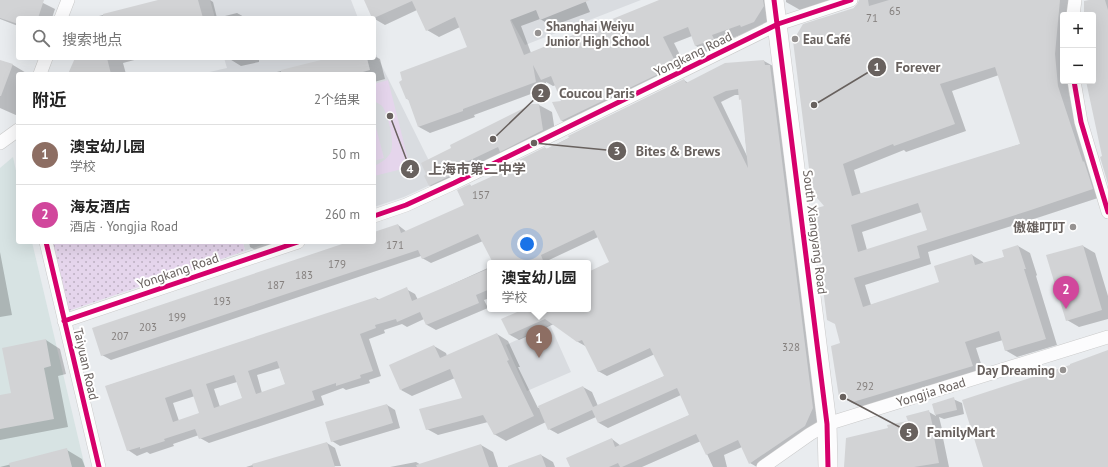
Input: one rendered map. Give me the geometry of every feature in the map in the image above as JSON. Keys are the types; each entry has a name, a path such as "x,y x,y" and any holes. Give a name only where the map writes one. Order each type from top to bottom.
{"street":[{"path":"62,16 68,0"},
{"name":"South Xiangyang Road","path":"774,0 827,424 828,467"},
{"name":"Yongkang Road","path":"376,215 406,205 454,183 778,24 851,0"},
{"path":"1073,12 1075,0"},
{"path":"41,72 45,60"},
{"path":"1075,84 1081,122 1108,212"},
{"path":"0,143 16,131"},
{"name":"Taiyuan Road","path":"46,244 99,467"},
{"name":"Yongkang Road","path":"64,321 292,244"},
{"name":"Yongjia Road","path":"762,467 827,424 1108,337"}],"shaded area":[{"path":"210,0 351,0 357,16 214,16"},
{"name":"Shanghai Weiyu Junior High School","path":"500,0 641,0 525,45"},
{"path":"376,54 439,181 404,197 376,206 376,72 209,72 227,68 225,60 376,60"},
{"path":"388,80 410,167 376,176 376,165 386,159 391,152 392,142 390,128 384,110 382,106 376,102 376,83"},
{"path":"376,128 384,158 376,160"},
{"path":"13,157 16,171 16,244 32,244 85,467 0,467 0,168"},
{"path":"52,244 243,244 245,251 68,311"},
{"path":"243,244 264,244 245,251"},
{"path":"550,325 571,372 527,391 506,345"}],"building":[{"path":"0,0 44,0 39,16 16,16 16,23 0,18"},
{"path":"158,0 198,0 202,16 103,16 103,14"},
{"path":"364,0 590,0 540,20 536,10 510,20 524,55 659,0 763,0 764,6 754,22 741,27 740,25 712,35 714,39 695,46 688,27 663,37 677,65 561,121 552,102 561,101 551,76 541,80 533,65 536,82 418,127 408,99 406,99 399,82 402,80 400,72 467,47 455,17 426,31 412,1 376,17 371,16"},
{"path":"859,0 868,0 869,6 889,0 1060,0 1055,54 1058,86 1093,189 917,246 920,258 854,278 863,307 939,282 934,266 972,254 975,265 1004,257 1002,250 1018,245 1046,339 1005,351 999,331 965,342 973,366 853,402 839,397 831,346 840,343 835,324 827,320 813,209 824,206 812,192 793,41 803,24 854,8","holes":["995,67 1020,144 852,196 843,164 893,144 894,146 955,124 940,84","918,203 927,230 858,252 851,225"]},
{"path":"1105,0 1108,10 1108,184 1100,157 1102,156 1087,84 1096,84 1096,12 1084,12 1084,1"},
{"path":"0,60 13,64 1,96 0,96"},
{"path":"74,60 108,60 110,72 69,72"},
{"path":"321,60 368,60 370,70 363,72 281,72 281,70"},
{"path":"764,60 765,65 770,65 813,408 805,426 749,464 738,440 706,455 696,434 622,467 620,467 618,463 609,467 570,467 566,458 612,438 615,447 689,415 677,388 598,423 592,410 548,430 538,406 583,386 593,407 664,376 650,348 598,372 582,340 577,342 545,319 509,335 501,319 517,312 591,312 591,271 609,262 594,230 541,255 543,260 491,260 478,234 422,259 418,250 101,356 92,328 342,244 376,244 376,231 398,224 401,233 464,205 457,190 470,184 471,186 508,169 507,166 545,147 546,149 569,138 568,136 684,79 686,83 725,63","holes":["738,89 739,100 741,99 748,168 713,97 726,91"]},
{"path":"532,104 539,104 543,130 500,152 498,147 460,165 462,170 429,186 424,176 426,174 421,163 451,148 450,145"},
{"path":"1083,245 1102,310 1066,321 1046,255"},
{"path":"487,269 487,290 476,295 479,303 426,325 420,312 397,322 396,319 375,325 376,328 360,334 373,371 360,375 361,378 336,386 336,383 312,391 315,400 199,439 195,429 164,439 165,441 140,449 140,447 127,451 105,386 376,297 377,300 407,287 412,301","holes":["277,361 285,384 256,394 248,371","234,375 242,398 214,408 206,384","191,389 199,413 173,422 165,398"]},
{"path":"497,333 509,360 507,361 534,416 494,435 483,415 426,430 419,409 462,398 450,369 400,390 389,365 434,345 440,358"},
{"path":"46,339 51,366 44,368 54,419 0,429 0,395 11,393 2,348"},
{"path":"1108,350 1108,467 983,467 962,400 1070,365"},
{"path":"954,397 957,410 935,415 932,404"},
{"path":"387,404 393,423 331,442 325,422"},
{"path":"929,410 939,463 914,467 844,467 846,438 888,428 887,425 908,421 906,416"},
{"path":"327,442 335,467 253,467 252,464"},
{"path":"481,444 489,467 417,467 416,465"},
{"path":"67,448 72,467 10,467 9,463"},
{"path":"541,454 546,467 508,467 508,466"}],"cycle path":[{"path":"774,0 827,424 828,467"},
{"path":"376,215 406,205 454,183 778,24 851,0"},
{"path":"1075,84 1081,122 1108,212"},
{"path":"46,244 99,467"},
{"path":"64,321 292,244"}],"place":[{"name":"Shanghai Weiyu Junior High School","path":"538,33"},
{"name":"Eau Café","path":"795,39"},
{"name":"Forever","path":"814,105"},
{"name":"上海市第二中学","path":"390,116"},
{"name":"Coucou Paris","path":"493,139"},
{"name":"Bites & Brews","path":"534,143"},
{"name":"傲雄叮叮","path":"1073,227"},
{"name":"海友酒店","path":"1066,309"},
{"name":"澳宝幼儿园","path":"539,358"},
{"name":"Day Dreaming","path":"1063,370"},
{"name":"FamilyMart","path":"843,397"}]}
